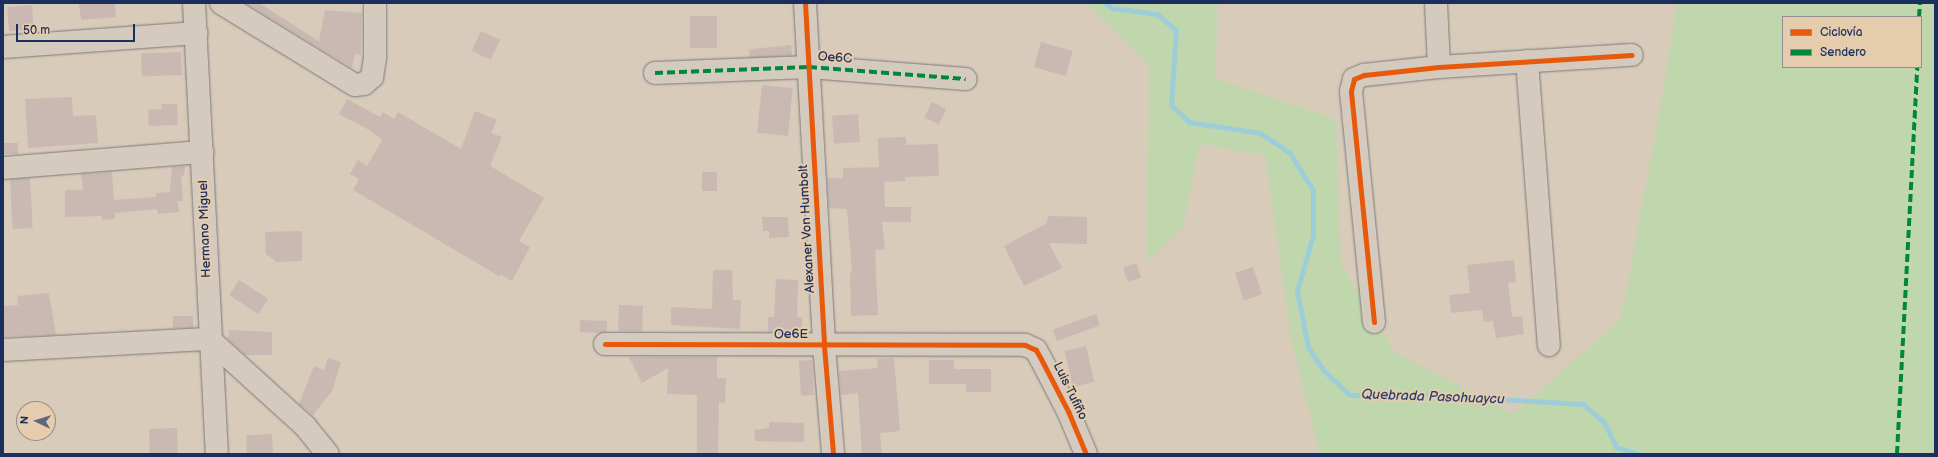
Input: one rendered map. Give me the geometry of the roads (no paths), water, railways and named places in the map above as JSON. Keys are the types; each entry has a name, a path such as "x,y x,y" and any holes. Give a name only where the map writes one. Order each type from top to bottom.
{"street":[{"name":"Hermano Miguel","path":"194,3 217,454"},
{"path":"221,3 356,84 364,84 372,77 375,57 375,3"},
{"name":"Alexaner Von Humbolt","path":"805,3 824,346 833,454"},
{"path":"1436,3 1439,67"},
{"path":"3,47 196,33"},
{"path":"1374,322 1351,91 1354,80 1364,75 1439,67 1632,55"},
{"path":"1527,61 1548,345"},
{"name":"Oe6C","path":"655,73 809,67 966,79"},
{"path":"3,168 202,152"},
{"path":"3,350 210,339 306,426 328,454"},
{"name":"Oe6E","path":"605,344 824,346 1025,345"},
{"name":"Luis Tufiño","path":"1025,345 1036,350 1068,411 1086,454"}],"waterway":[{"name":"Quebrada Pasohuaycu","path":"1105,3 1112,8 1157,14 1176,30 1171,105 1189,122 1260,133 1289,152 1313,190 1313,235 1297,291 1308,347 1324,371 1350,395 1416,394 1583,404 1604,422 1616,447 1639,454"}]}
